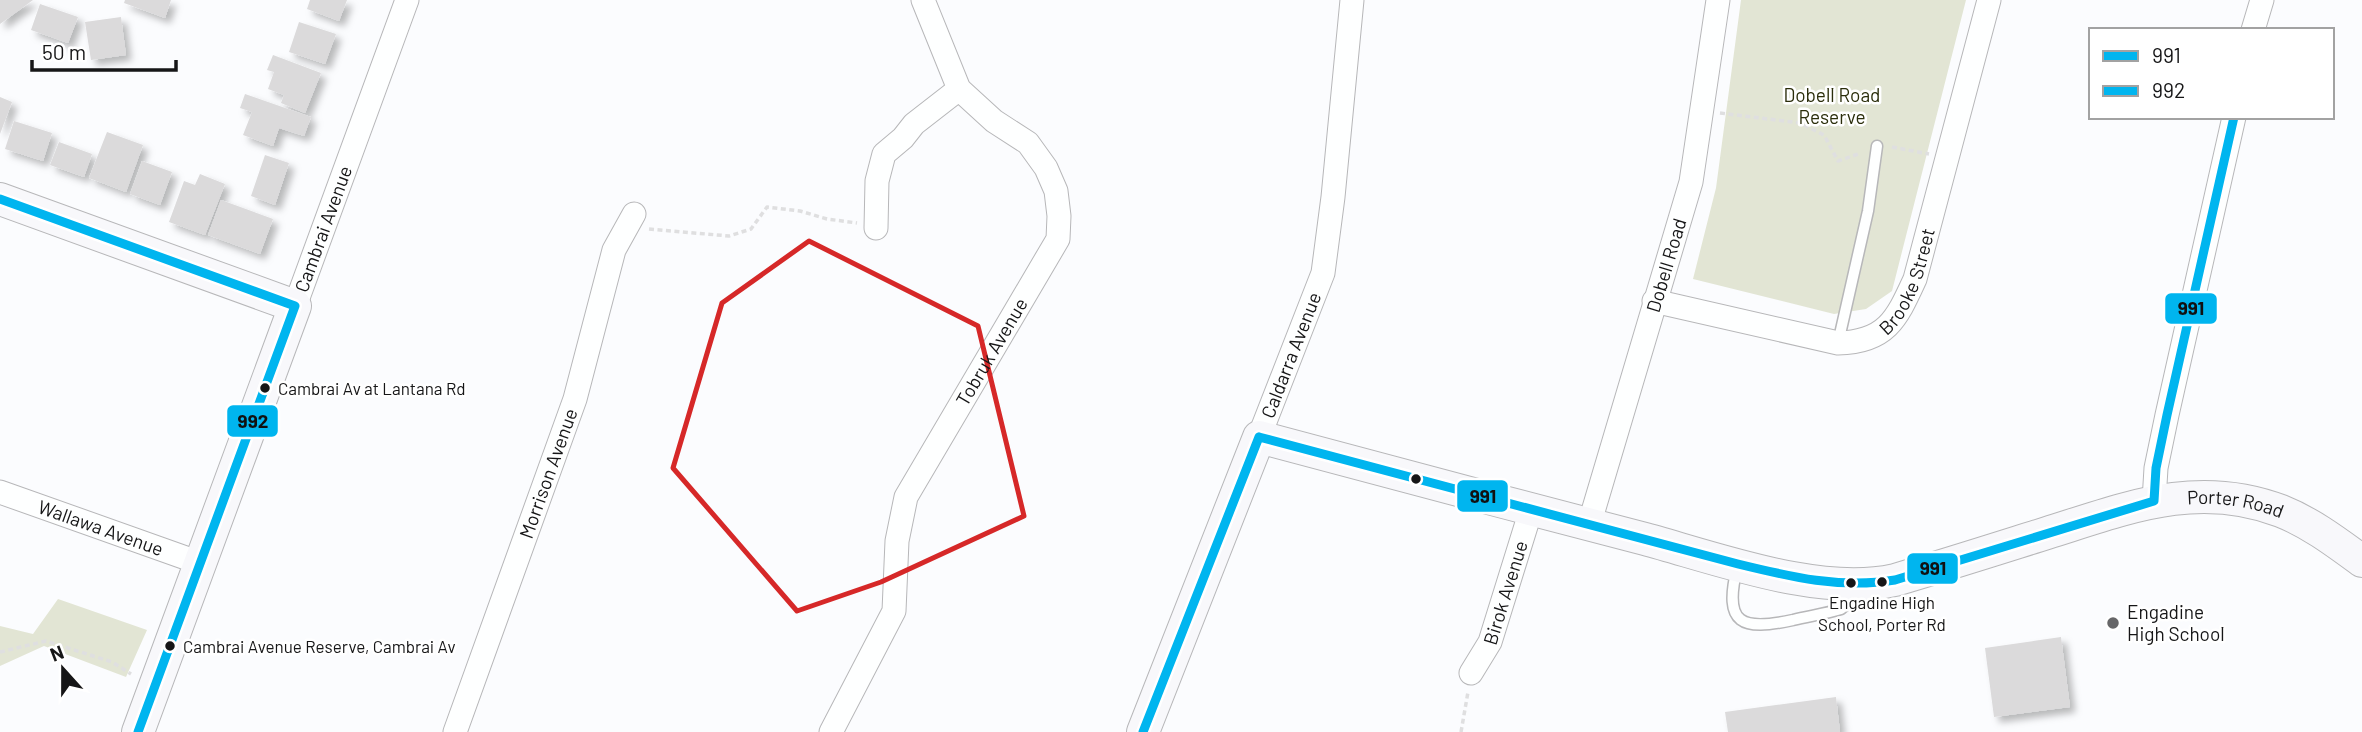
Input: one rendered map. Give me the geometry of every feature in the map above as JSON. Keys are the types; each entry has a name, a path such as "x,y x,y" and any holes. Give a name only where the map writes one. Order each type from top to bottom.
{"street":[{"name":"Cambrai Avenue","path":"138,732 407,0"},
{"name":"Tobruk Avenue","path":"831,732 894,611 897,541 906,498 1058,239 1056,191 1046,168 1028,143 994,121 958,89 923,0"},
{"name":"Caldarra Avenue","path":"1143,732 1324,273 1352,0"},
{"name":"Dobell Road","path":"1589,525 1690,182 1718,0"},
{"name":"Brooke Street","path":"1654,300 1838,344 1853,343 1886,328 1899,315 1915,279 1989,0"},
{"path":"2254,28 2262,0"},
{"path":"876,228 877,181 884,154 903,138 914,124 958,89"},
{"path":"2154,500 2156,468 2167,415 2234,119"},
{"path":"0,199 295,306"},
{"name":"Morrison Avenue","path":"455,732 575,399 614,250 634,214"},
{"name":"Porter Road","path":"1259,437 1810,581 1853,585 1895,580 2154,500 2180,497 2208,498 2279,510 2313,527 2362,561"},
{"name":"Wallawa Avenue","path":"0,492 200,563"},
{"name":"Birok Avenue","path":"1471,673 1490,642 1531,510"}],"lane":[{"path":"1838,344 1868,211 1877,146"},
{"path":"1738,564 1732,587 1732,604 1739,618 1755,626 1776,624 1841,609 1848,603 1853,585"}],"path":[{"path":"1701,110 1800,123 1824,135 1839,161 1877,146 1903,148"},
{"path":"634,214 644,229 693,234 729,236 751,229 766,207 800,211 876,228"},
{"path":"0,652 46,641 112,662 131,674"},
{"path":"1461,732 1471,673"}],"highlighted area":[{"path":"809,241 978,326 1024,516 881,582 797,611 673,468 722,303"}],"green space":[{"name":"Dobell Road Reserve","path":"1741,0 1966,0 1892,291 1866,309 1834,314 1693,279 1716,188"},
{"path":"58,599 147,630 126,677 44,646 0,666 0,626 33,634"}],"building":[{"path":"0,0 33,0 0,24"},
{"path":"125,0 171,0 165,18 124,3"},
{"path":"310,0 347,0 339,21 307,9"},
{"path":"40,4 78,17 68,43 31,30"},
{"path":"121,17 126,55 91,60 85,22"},
{"path":"299,22 336,34 325,64 289,52"},
{"path":"273,55 321,73 305,113 281,103 284,95 268,89 274,72 267,70"},
{"path":"245,94 311,117 304,136 279,128 273,146 243,135 252,112 240,108"},
{"path":"0,97 12,102 0,134"},
{"path":"14,121 52,133 43,161 5,149"},
{"path":"107,132 143,145 126,192 89,178"},
{"path":"59,142 92,154 84,177 50,165"},
{"path":"265,155 289,163 275,205 251,196"},
{"path":"142,161 172,172 160,205 130,194"},
{"path":"200,174 225,184 205,235 169,222 184,181 195,185"},
{"path":"221,200 273,219 260,254 208,235"},
{"path":"2061,637 2070,707 1994,717 1985,648"},
{"path":"1836,697 1840,732 1728,732 1725,712"}],"transit line":[{"name":"991","path":"2154,501 2156,468 2167,415 2234,119"},
{"name":"992","path":"0,199 295,306 138,732"},
{"name":"991","path":"1259,437 1738,564 1797,577 1836,582 1895,580 2154,501"},
{"name":"991","path":"1143,732 1259,437"}],"place":[{"name":"Cambrai Av at Lantana Rd","path":"265,388"},
{"name":"Engadine High School, Porter Rd","path":"1882,582"},
{"name":"Engadine High School","path":"2113,623"},
{"name":"Cambrai Avenue Reserve, Cambrai Av","path":"170,646"}]}
